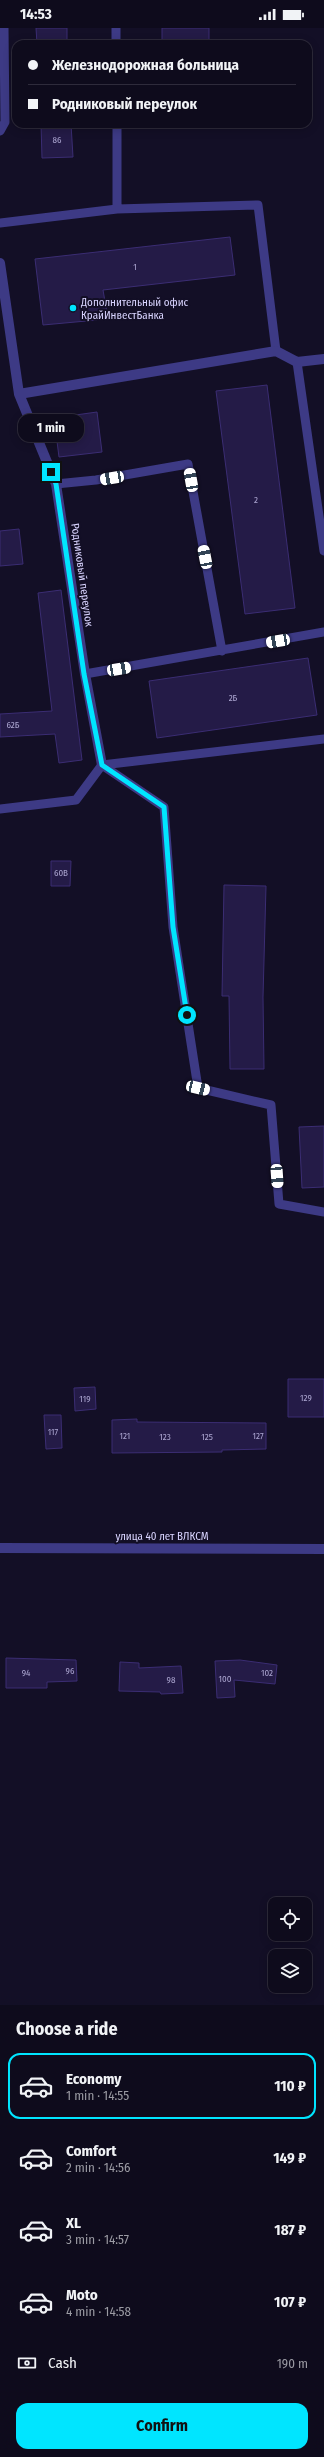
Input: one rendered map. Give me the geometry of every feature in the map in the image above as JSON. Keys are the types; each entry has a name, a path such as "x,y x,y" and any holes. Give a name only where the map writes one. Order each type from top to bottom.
{"street":[{"name":"Родниковый переулок","path":"0,263 19,394 56,484 84,674 102,765"},
{"path":"19,394 276,351 297,362 324,360"},
{"name":"улица 40 лет ВЛКСМ","path":"0,1548 324,1549"}],"lane":[{"path":"0,131 5,122 4,28"},
{"path":"116,28 116,40"},
{"path":"117,128 117,209"},
{"path":"0,223 117,209 258,205 276,351"},
{"path":"297,362 324,551"},
{"path":"56,484 96,480 188,464 222,650"},
{"path":"84,674 324,632"},
{"path":"0,809 76,800 102,765 324,739"},
{"path":"102,765 164,807 173,927 198,1088 271,1105 279,1204 324,1212"}],"building":[{"path":"36,28 67,28 67,40 37,40"},
{"path":"162,28 209,28 209,40 162,40"},
{"path":"41,128 71,128 73,157 42,158"},
{"path":"230,237 235,275 103,290 108,319 43,325 35,259"},
{"path":"267,385 295,608 245,614 216,391"},
{"path":"97,412 102,452 59,457 54,418"},
{"path":"19,529 23,564 0,566 0,531"},
{"path":"61,590 82,760 59,763 55,734 0,737 0,714 52,711 38,593"},
{"path":"308,658 317,715 157,738 149,681"},
{"path":"51,861 71,861 70,886 51,886"},
{"path":"224,885 266,886 263,997 264,1069 230,1069 229,996 222,996"},
{"path":"324,1126 324,1187 302,1188 299,1127"},
{"path":"288,1379 324,1379 324,1417 288,1417"},
{"path":"95,1387 96,1409 75,1411 74,1388"},
{"path":"44,1415 61,1415 62,1448 46,1449"},
{"path":"137,1419 137,1422 266,1423 266,1449 222,1450 222,1452 112,1453 112,1420"},
{"path":"6,1658 76,1660 77,1681 47,1682 47,1688 6,1688"},
{"path":"240,1660 277,1665 275,1684 234,1680 235,1697 217,1698 215,1661"},
{"path":"120,1662 139,1663 139,1668 181,1666 183,1693 161,1694 160,1692 119,1691"}],"place":[{"name":"Дополнительный офис КрайИнвестБанка","path":"73,308"}],"route":[{"path":"51,472 56,484 84,674 102,765 164,807 173,927 187,1015"}]}
